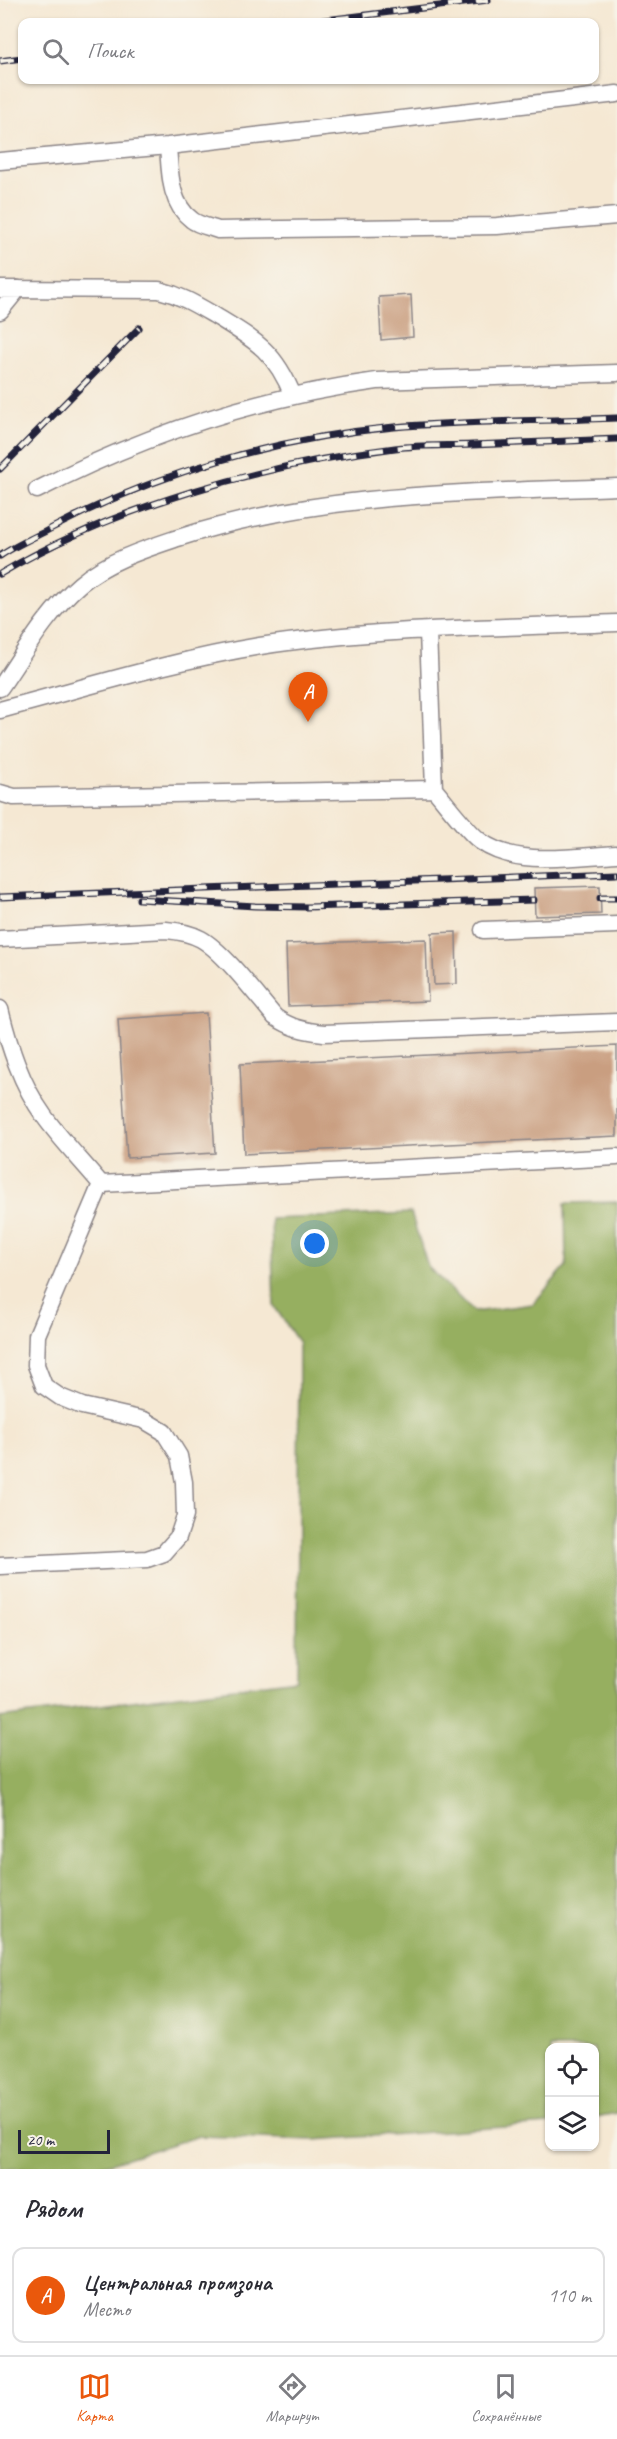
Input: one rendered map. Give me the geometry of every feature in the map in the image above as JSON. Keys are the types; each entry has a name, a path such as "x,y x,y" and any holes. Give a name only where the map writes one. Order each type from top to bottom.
{"lane":[{"path":"0,161 168,146 617,94"},
{"path":"168,146 176,202 192,220 218,230 497,226 617,216"},
{"path":"0,289 159,290 179,295 257,342 284,374 293,396"},
{"path":"0,311 18,289"},
{"path":"37,490 79,468 156,437 243,408 293,396 377,381 617,373"},
{"path":"0,688 52,612 81,583 113,563 154,546 244,519 341,501 421,495 617,487"},
{"path":"0,710 196,659 258,647 347,635 617,623"},
{"path":"428,632 434,789 480,841 506,854 537,857 617,854"},
{"path":"0,793 14,797 434,789"},
{"path":"483,930 617,925"},
{"path":"0,939 166,930 183,932 201,939 214,949 275,1017 303,1031 336,1033 617,1023"},
{"path":"0,1009 10,1048 44,1115 101,1184"},
{"path":"101,1184 617,1157"},
{"path":"0,1566 147,1559 164,1553 178,1537 185,1516 184,1482 179,1456 164,1432 144,1420 82,1406 60,1397 44,1386 36,1365 37,1335 101,1184"}],"green space":[{"path":"617,1202 617,2113 599,2116 599,2043 545,2043 545,2124 314,2140 199,2136 91,2169 0,2169 0,1718 297,1680 299,1343 274,1306 271,1219 411,1213 428,1267 474,1312 533,1304 566,1266 565,1203"}],"building":[{"path":"411,295 413,337 381,340 379,297"},
{"path":"600,886 601,914 535,916 534,888"},
{"path":"456,932 457,984 434,985 432,933"},
{"path":"426,939 428,1001 288,1006 286,944"},
{"path":"206,1013 215,1153 127,1158 118,1019"},
{"path":"617,1046 617,1136 244,1154 240,1064"}],"railway":[{"path":"342,18 488,0"},
{"path":"0,61 18,59"},
{"path":"0,469 139,328"},
{"path":"0,556 92,508 133,491 175,475 262,449 350,432 394,427 617,418"},
{"path":"0,574 91,528 140,509 242,477 294,465 404,447 617,439"},
{"path":"0,897 617,873"},
{"path":"600,898 617,898"},
{"path":"139,899 307,907 534,900"}],"place":[{"name":"Центральная промзона","path":"308,722"}]}
